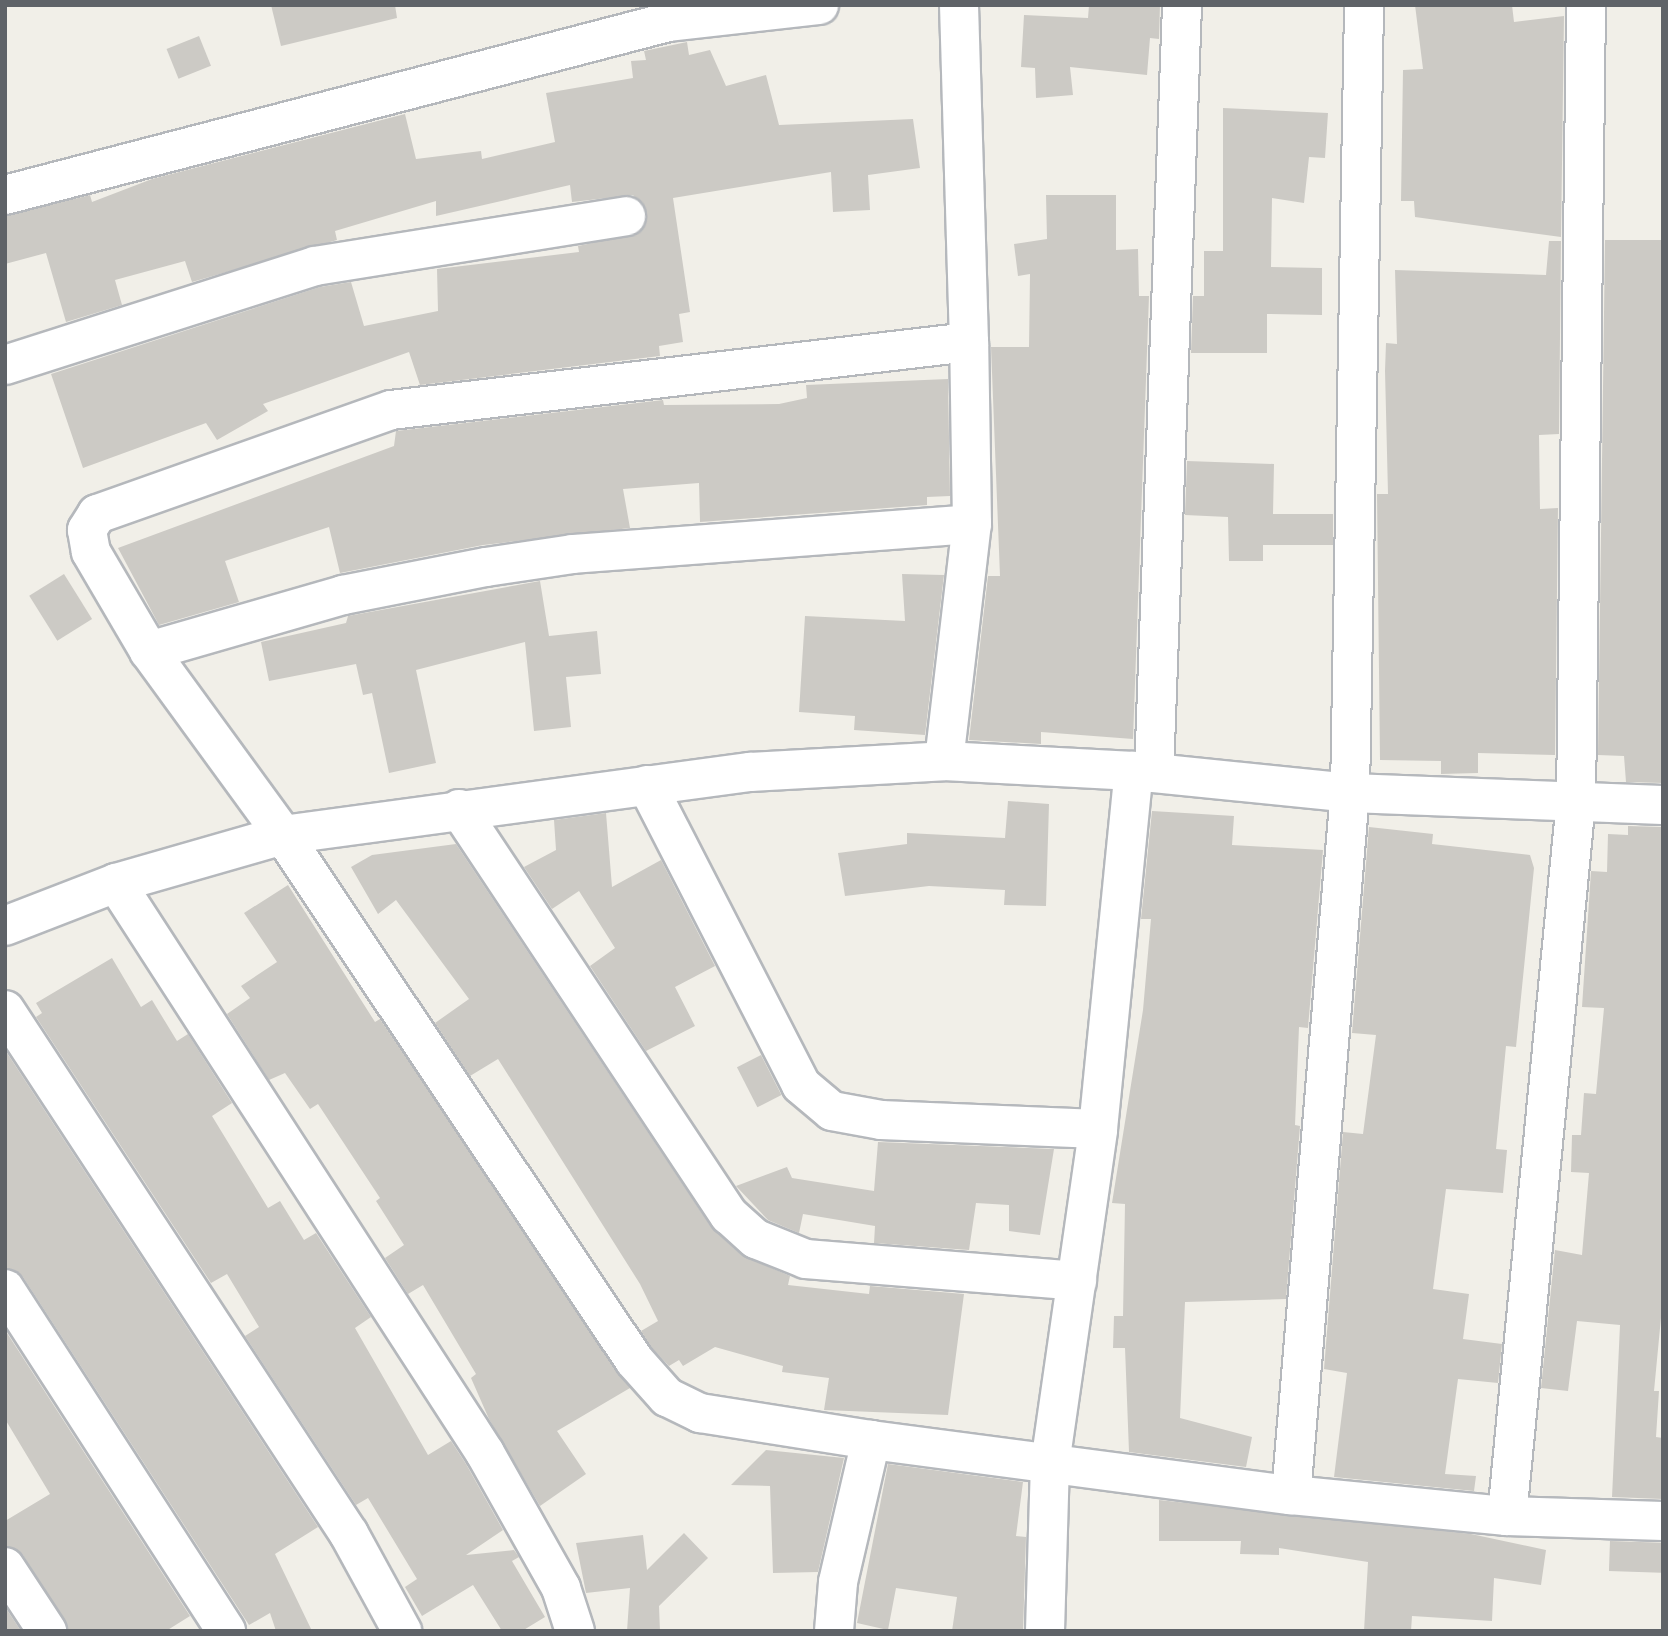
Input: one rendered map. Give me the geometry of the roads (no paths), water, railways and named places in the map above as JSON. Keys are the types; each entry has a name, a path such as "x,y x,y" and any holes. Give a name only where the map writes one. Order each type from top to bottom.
{"street":[{"path":"5,195 668,22 819,5"},
{"path":"944,761 972,524 959,5"},
{"path":"1045,1631 1050,1464 1098,1129 1144,772 1182,5"},
{"path":"1290,1495 1350,793 1364,5"},
{"path":"1507,1516 1576,801 1586,5"},
{"path":"5,365 315,266 626,216"},
{"path":"969,342 391,410 97,514 87,530 91,552 149,651 283,835 634,1360 667,1397 700,1413 871,1440 1290,1495 1507,1516 1663,1521"},
{"path":"149,651 343,595 498,565 972,524"},
{"path":"5,926 116,883 283,835 647,785 944,761 1144,772 1350,793 1663,805"},
{"path":"647,785 801,1084 832,1111 881,1120 1098,1129"},
{"path":"459,809 729,1215 756,1239 806,1259 1077,1281"},
{"path":"116,883 485,1453 561,1588 575,1631"},
{"path":"5,1010 349,1534 402,1631"},
{"path":"5,1289 226,1631"},
{"path":"834,1631 838,1583 871,1440"},
{"path":"5,1567 47,1631"}]}
